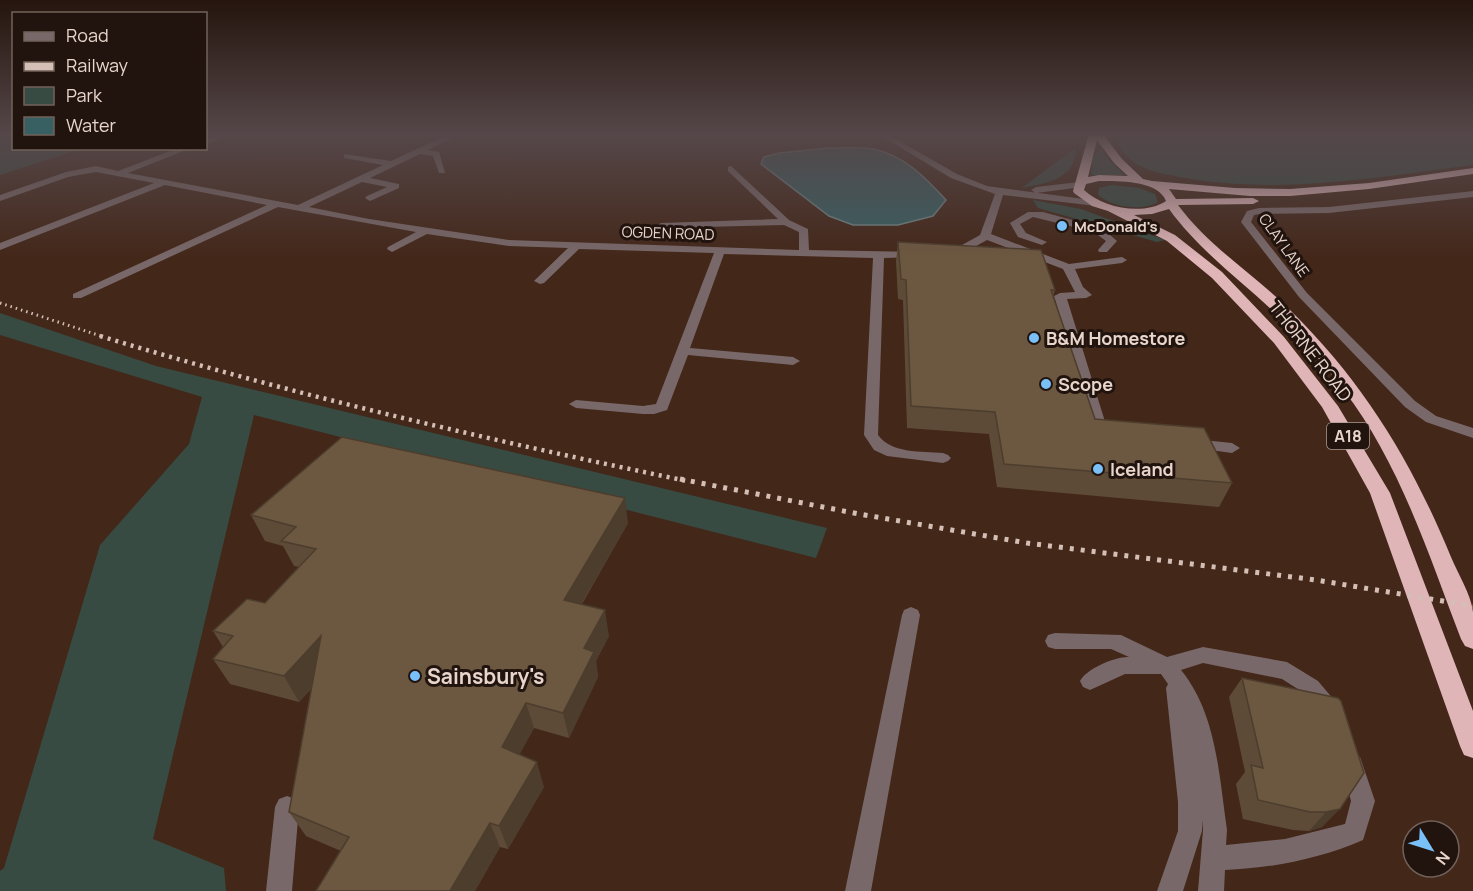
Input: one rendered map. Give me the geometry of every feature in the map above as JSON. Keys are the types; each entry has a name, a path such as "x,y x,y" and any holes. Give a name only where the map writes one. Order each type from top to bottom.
{"highway":[{"path":"1081,183 1083,176"},
{"path":"1136,176 1144,182"},
{"path":"1081,183 1106,177 1263,193 1359,188 1442,176"},
{"path":"1103,206 1149,211 1163,209 1172,203 1379,195 1473,181"},
{"name":"THORNE ROAD","path":"1144,182 1167,193 1184,223 1204,244 1275,304 1349,385 1369,411 1407,478 1473,639"},
{"name":"THORNE ROAD","path":"1081,183 1080,194 1170,238 1217,275 1279,339 1330,406 1380,493 1473,746"}],"street":[{"name":"OGDEN ROAD","path":"0,198 64,176"},
{"name":"OGDEN ROAD","path":"132,176 423,232 509,243 577,245 615,242 720,250 879,255 939,253 963,249 986,236"},
{"path":"300,208 368,176"},
{"path":"738,176 786,222 804,231 804,253"},
{"path":"955,176 986,190 1000,192 1081,183"},
{"path":"361,179 396,186 370,198"},
{"path":"0,247 165,182"},
{"path":"1000,192 993,209 992,224 986,236 1068,267 1118,258 1124,250 1098,230 1043,215 1025,216 1015,223 1022,235 1037,240"},
{"path":"1015,192 1103,206"},
{"name":"CLAY LANE","path":"1473,194 1340,209 1258,211 1250,213 1246,222 1303,295 1410,404 1431,419 1473,433"},
{"path":"77,296 277,204"},
{"path":"661,226 786,222"},
{"path":"392,249 423,232"},
{"path":"1103,250 1112,241"},
{"path":"540,281 577,245"},
{"path":"576,404 643,410 662,407 720,250"},
{"path":"879,255 871,435 879,447 892,453 943,458"},
{"path":"1068,267 1078,289 1086,295 1060,296 1095,413 1102,433 1119,436"},
{"path":"683,351 793,361"},
{"path":"1175,442 1232,448"},
{"path":"858,891 911,615"},
{"path":"1055,641 1121,643 1166,666 1181,685 1201,729 1215,830 1211,891"},
{"path":"1090,681 1124,665 1166,666 1203,655 1287,671 1311,687 1336,714 1339,725"},
{"path":"1166,666 1175,684 1180,707 1190,802 1190,831 1170,891"},
{"path":"1213,858 1253,857 1327,843 1355,832 1363,801 1346,746"},
{"path":"279,891 287,807"}],"green space":[{"path":"1038,176 1062,176 1051,181 1022,188"},
{"path":"1172,176 1394,176 1332,182 1262,185"},
{"path":"1112,185 1139,188 1155,194 1158,202 1144,207 1127,207 1111,203 1098,195 1099,188"},
{"path":"1033,200 1081,209 1165,240 1157,242 1038,208"},
{"path":"0,313 156,366 827,528 816,558 254,415 153,839 224,868 226,891 0,891 0,871 4,868 100,545 189,444 202,397 0,335"}],"water":[{"path":"776,176 922,176 946,200 933,216 898,225 853,225 829,216"}],"building":[{"path":"898,242 1041,250 1055,290 1051,290 1095,419 1204,428 1232,483 1004,464 995,412 911,406 906,280 901,279"},
{"name":"Sainsbury's","path":"342,437 625,498 564,600 605,610 584,648 594,652 563,713 526,703 502,747 537,762 499,826 490,823 450,891 316,891 349,837 289,812 321,636 284,676 213,659 233,636 213,631 247,599 265,603 316,549 281,541 296,527 251,515"},
{"path":"1242,678 1338,698 1341,701 1364,773 1340,809 1310,812 1258,800 1251,765 1263,768"}],"railway":[{"path":"0,303 104,337"},
{"path":"100,336 318,397 687,481"},
{"path":"680,479 859,514 1027,543 1316,580 1473,606"}],"place":[{"name":"McDonald's","path":"1062,226"},
{"name":"B&M Homestore","path":"1034,338"},
{"name":"Scope","path":"1046,384"},
{"name":"Iceland","path":"1098,469"},
{"name":"Sainsbury's","path":"415,676"}]}
